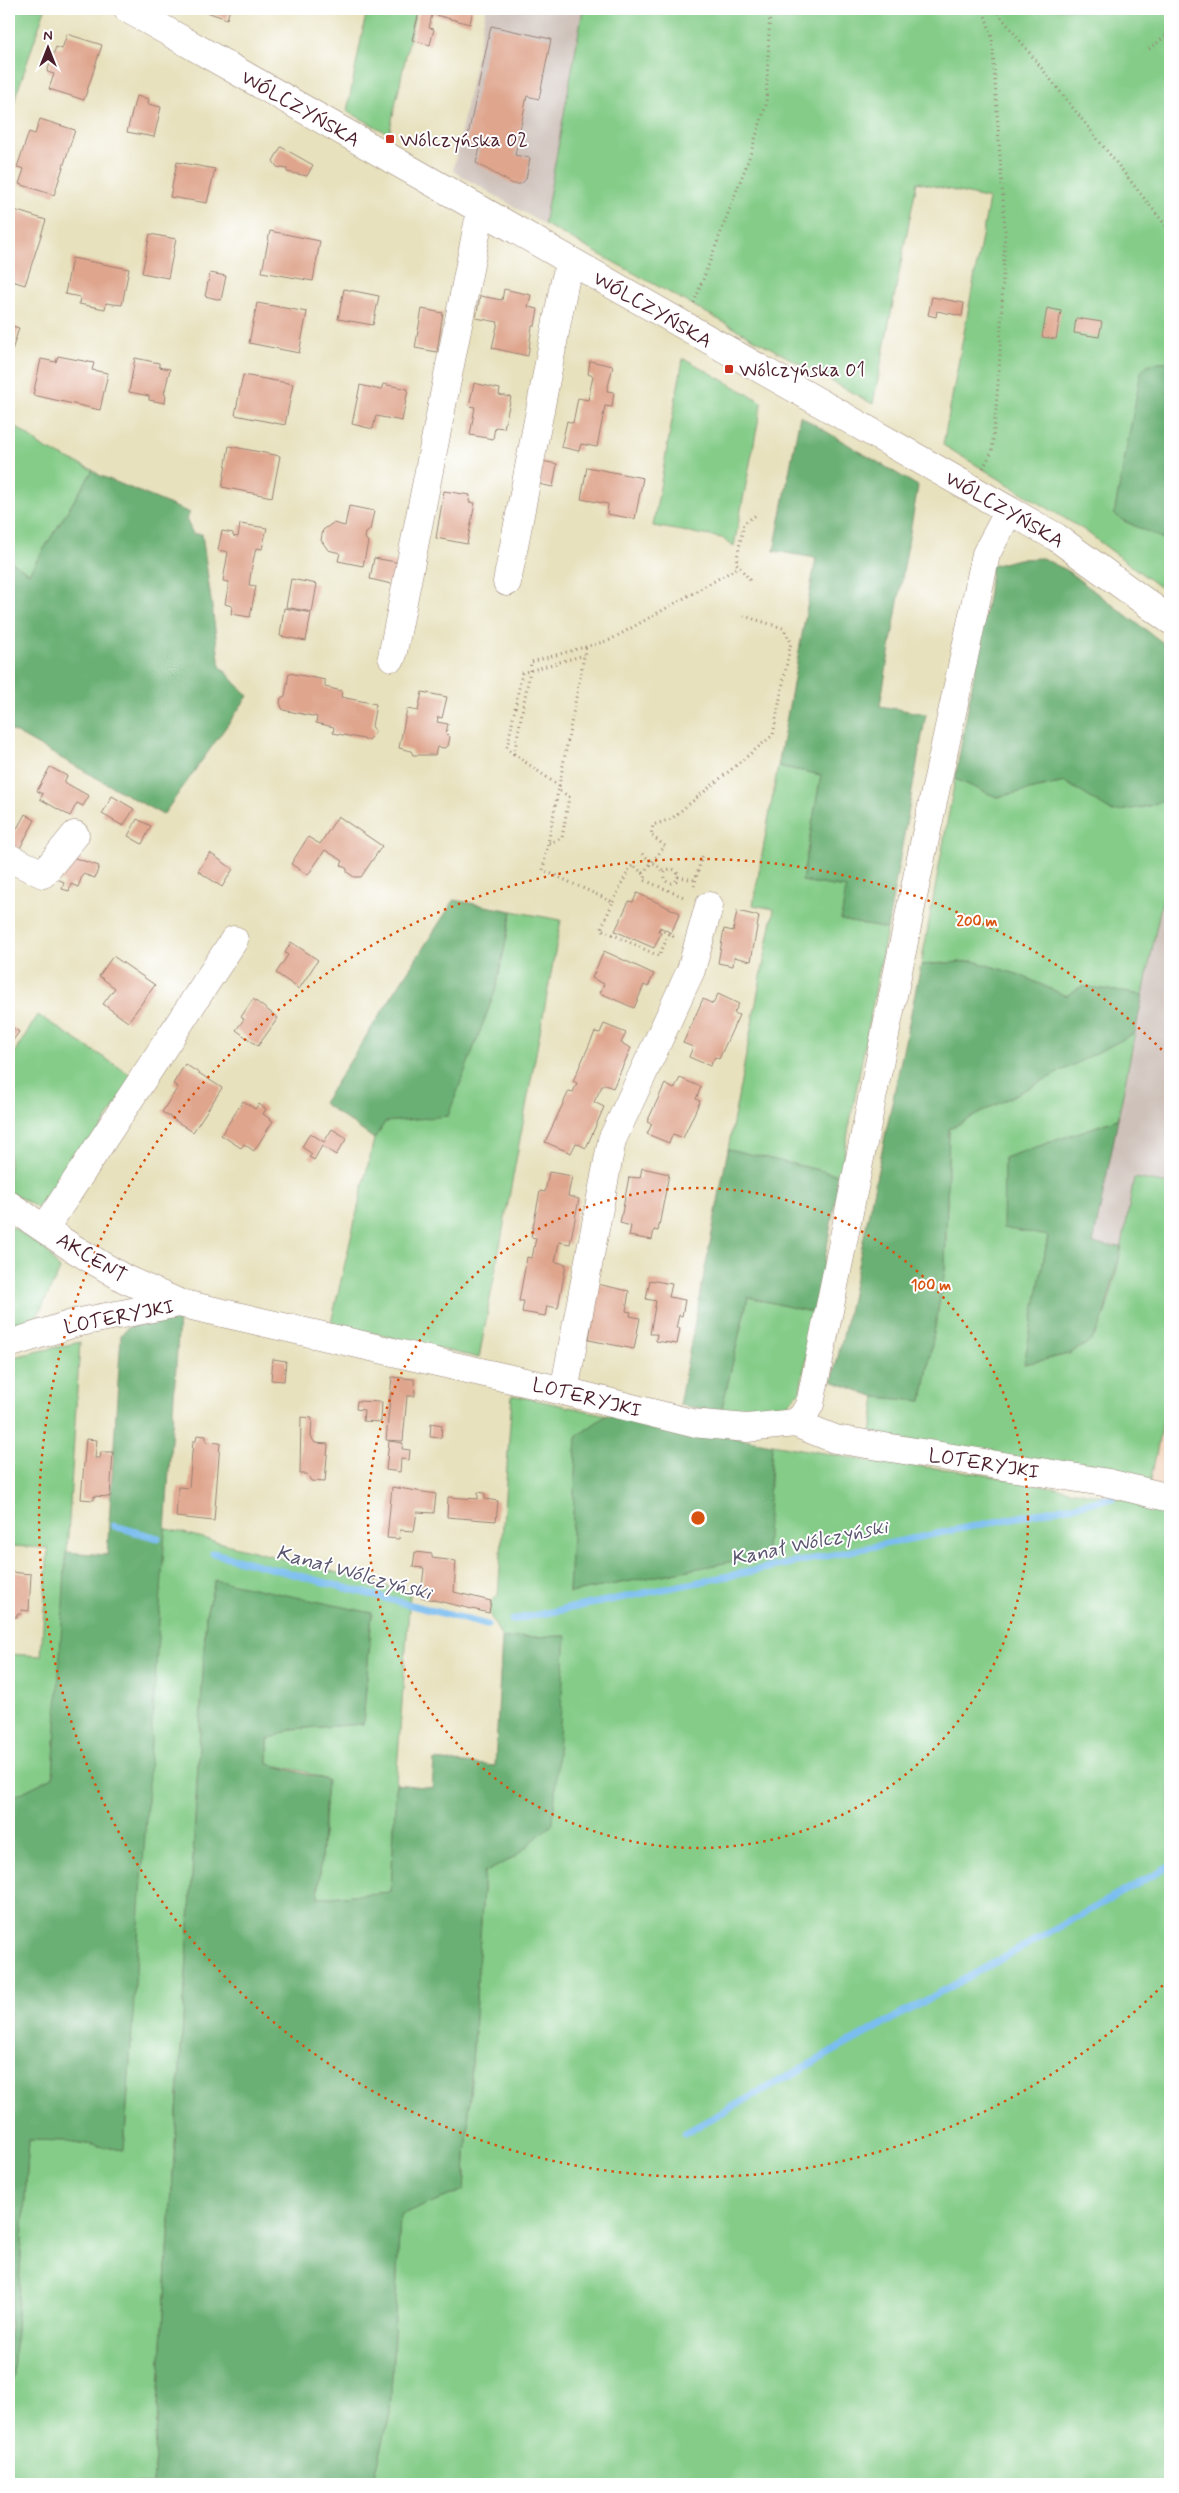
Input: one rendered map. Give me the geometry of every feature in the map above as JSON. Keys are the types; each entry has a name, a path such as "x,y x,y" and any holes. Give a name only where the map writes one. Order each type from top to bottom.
{"street":[{"name":"WÓLCZYŃSKA","path":"128,9 1056,537 1170,620"},
{"path":"392,657 476,233 483,212"},
{"path":"507,582 570,262"},
{"path":"794,1424 803,1416 810,1404 924,843 986,554 1009,511"},
{"path":"9,858 43,874 75,835"},
{"path":"564,1391 612,1140 691,970 699,902"},
{"path":"45,1228 234,940"},
{"name":"AKCENT","path":"9,1204 71,1247 125,1278 180,1303"},
{"name":"LOTERYJKI","path":"9,1344 75,1322 180,1303 564,1391 692,1423 747,1428 794,1424 835,1439 1109,1482 1170,1498"}],"path":[{"path":"686,327 748,161 766,105 770,9"},
{"path":"983,9 992,36 1005,230 999,373 992,452"},
{"path":"995,9 1170,231"},
{"path":"1149,49 1170,33"},
{"path":"750,580 736,563 744,523 756,515"},
{"path":"514,754 531,662 610,640 739,567"},
{"path":"643,873 665,846 651,835 653,825 671,819 773,735 791,642 783,628 744,616"},
{"path":"586,646 543,870 613,902"},
{"path":"548,843 562,838 569,797 507,748 522,673 584,655"},
{"path":"642,854 664,872"},
{"path":"669,934 659,956 601,929 628,871 633,865 646,876 644,880 699,902"},
{"path":"664,872 670,869 675,870 678,878"},
{"path":"664,872 664,878 668,883 674,883 678,878"},
{"path":"678,878 695,880"}],"shaded area":[{"path":"486,9 583,9 544,224 453,171"},
{"path":"1170,860 1170,1184 1134,1178 1122,1247 1093,1244"},
{"path":"1170,1384 1170,1489 1150,1484"}],"green space":[{"path":"9,9 45,9 9,117"},
{"path":"367,9 416,9 389,134 347,111"},
{"path":"583,9 1170,9 1170,362 1158,362 1122,520 1170,542 1170,595 1084,530 943,445 989,199 917,182 873,404 544,224"},
{"path":"683,359 762,402 734,546 722,538 653,526"},
{"path":"1158,362 1170,362 1170,542 1122,520 1114,514 1141,372 1147,365"},
{"path":"800,416 918,486 880,706 926,714 887,929 841,920 846,888 802,881 821,775 778,766 816,558 774,551"},
{"path":"9,421 44,448 93,470 29,573 9,560"},
{"path":"93,470 99,475 190,513 186,519 193,534 202,534 220,666 248,696 163,815 9,729 9,560 29,573"},
{"path":"1042,558 1066,570 1170,648 1170,797 1149,806 1113,812 1065,782 997,797 955,779 989,592 991,566 1019,559"},
{"path":"778,766 821,775 802,881 847,888 841,920 887,929 840,1175 728,1149 774,909 753,905"},
{"path":"955,779 997,797 1065,782 1113,812 1149,806 1170,797 1170,860 1143,995 1082,986 1066,996 1020,975 973,961 921,965"},
{"path":"454,900 512,911 496,989 448,1116 385,1122 374,1139 323,1103"},
{"path":"512,911 561,920 479,1358 331,1323 374,1139 385,1122 448,1115 496,989"},
{"path":"973,961 1020,975 1066,996 1082,986 1143,995 1135,1033 949,1129 945,1270 922,1401 876,1397 832,1381 921,965"},
{"path":"38,1015 134,1077 46,1213 9,1191 9,1061"},
{"path":"1135,1033 1118,1119 1004,1158 1004,1228 1048,1235 1025,1364 1074,1351 1089,1342 1097,1331 1105,1313 1112,1290 1134,1178 1170,1184 1170,1384 1150,1484 871,1434 876,1397 922,1401 945,1270 949,1129"},
{"path":"1118,1119 1093,1244 1122,1247 1102,1322 1091,1341 1069,1354 1024,1364 1048,1236 1003,1228 1004,1158"},
{"path":"728,1149 840,1175 815,1313 748,1297 721,1412 679,1405"},
{"path":"10,1225 47,1251 60,1270 35,1321 9,1329"},
{"path":"748,1297 815,1313 800,1391 785,1406 770,1415 753,1418 721,1412"},
{"path":"179,1320 124,2150 68,2141 29,2140 9,2431 9,1799 53,1777 66,1552 107,1555 121,1335 128,1327"},
{"path":"80,1342 53,1777 9,1799 9,1654 41,1656 48,1548 9,1546 9,1358"},
{"path":"512,1395 607,1415 577,1436 569,1593 765,1555 772,1444 869,1461 963,1471 1170,1508 1170,2484 368,2484 375,2475 390,2414 400,2215 464,2189 484,1873 515,1857 566,1636 502,1638 489,1613 491,1601 498,1596"},
{"path":"607,1415 772,1444 766,1555 569,1593 577,1436"},
{"path":"164,1528 373,1582 410,1594 396,1784 391,1892 318,1898 327,1780 302,1771 268,1764 268,1739 292,1729 363,1724 372,1613 215,1581 206,1614 191,1896 153,2484 9,2484 9,2431 29,2140 68,2141 124,2150"},
{"path":"215,1580 372,1613 363,1724 292,1729 268,1740 268,1764 327,1780 318,1898 391,1892 396,1784 432,1788 434,1760 495,1766 502,1638 566,1636 553,1823 515,1857 484,1873 464,2190 400,2215 390,2414 375,2475 368,2484 153,2484 191,1896 206,1614"}],"building":[{"path":"198,9 230,9 227,19"},
{"path":"420,9 473,9 470,24 432,14 429,28 434,29 430,45 412,40"},
{"path":"491,26 551,39 539,99 527,96 515,155 530,158 526,179 521,184 513,184 476,163 480,148 466,145"},
{"path":"67,34 102,45 84,100 49,89 54,74 47,72 56,47 62,49"},
{"path":"136,96 149,99 148,104 161,107 154,137 127,132"},
{"path":"40,119 75,130 54,195 19,184 24,169 17,167 29,132 35,134"},
{"path":"281,147 313,165 307,176 287,172 287,169 277,167 273,161"},
{"path":"177,162 215,169 207,203 170,197"},
{"path":"11,209 46,220 25,285 9,280 9,215"},
{"path":"270,231 320,241 313,281 262,272"},
{"path":"150,234 176,239 168,278 142,273"},
{"path":"72,258 129,269 122,305 106,303 105,309 79,304 80,297 65,294"},
{"path":"210,273 226,276 221,300 205,296"},
{"path":"344,289 379,296 373,325 338,319"},
{"path":"504,289 531,295 528,307 538,309 535,326 532,326 528,356 492,348 498,322 476,318 480,296 502,300"},
{"path":"932,297 964,303 962,316 937,311 936,317 928,315"},
{"path":"257,303 307,312 299,353 249,343"},
{"path":"1047,308 1061,311 1056,339 1042,337"},
{"path":"422,309 443,313 437,352 415,348"},
{"path":"1076,318 1102,322 1099,337 1074,333"},
{"path":"9,325 19,328 9,360"},
{"path":"58,356 94,363 92,370 108,373 100,410 33,395 41,359 56,362"},
{"path":"135,358 159,363 159,367 170,369 164,394 166,395 165,403 149,400 149,396 129,392"},
{"path":"590,361 613,366 607,391 614,392 612,407 605,406 597,447 581,444 579,451 561,447 567,421 573,423 578,398 588,400 593,376 588,374"},
{"path":"243,375 293,384 285,425 235,415"},
{"path":"474,383 500,389 499,395 511,397 504,428 495,427 493,439 470,435 475,407 469,406"},
{"path":"383,384 408,389 402,421 376,416 373,429 352,424 360,385 381,390"},
{"path":"229,446 280,456 272,497 222,487"},
{"path":"542,461 557,464 553,487 538,484"},
{"path":"587,467 643,478 635,519 607,514 608,504 581,499"},
{"path":"444,491 470,495 469,502 475,503 467,544 436,538"},
{"path":"349,506 374,511 370,530 366,533 365,538 368,542 363,566 338,561 340,553 328,550 321,540 323,530 333,523 345,526"},
{"path":"240,524 267,528 262,549 256,548 252,566 249,585 256,586 250,617 231,614 232,606 225,604 229,582 223,581 228,552 218,550 222,531 233,533 233,536 238,537"},
{"path":"374,558 401,563 396,585 370,579"},
{"path":"291,579 317,584 312,612 286,607"},
{"path":"284,608 311,613 306,641 280,636"},
{"path":"289,673 325,680 325,687 342,691 341,697 376,704 372,726 375,731 374,735 369,740 333,733 334,727 316,723 317,717 283,710 280,703 281,698 285,696"},
{"path":"422,692 447,697 442,718 438,717 437,722 448,724 446,733 450,737 448,746 444,748 437,747 435,755 413,755 411,751 399,748 407,709 418,711"},
{"path":"50,767 67,776 64,782 89,796 83,806 77,803 70,816 40,799 43,794 37,791"},
{"path":"112,796 134,809 123,826 102,814"},
{"path":"25,814 35,820 19,850 9,843"},
{"path":"338,816 382,846 361,877 354,877 347,872 347,869 341,865 343,861 325,850 308,875 291,864 308,837 320,844"},
{"path":"137,819 151,826 142,844 128,836"},
{"path":"210,853 233,869 222,887 198,871"},
{"path":"66,855 99,866 95,878 83,874 78,887 71,884 69,891 62,889 64,882 55,878"},
{"path":"637,893 680,913 671,933 660,927 658,932 661,933 654,948 615,931 629,901 633,902"},
{"path":"737,911 759,916 751,961 734,957 733,966 718,963 724,929 733,931"},
{"path":"291,942 318,960 299,989 276,973 288,955 285,953"},
{"path":"604,951 654,974 648,987 644,985 634,1008 600,993 604,984 592,978"},
{"path":"113,956 155,985 128,1022 103,1004 115,988 99,976"},
{"path":"718,994 739,1004 734,1013 739,1015 719,1059 715,1057 710,1066 689,1057 693,1047 683,1043 703,999 713,1004"},
{"path":"253,999 278,1018 258,1046 236,1030 244,1019 241,1017"},
{"path":"604,1024 626,1033 621,1043 631,1048 613,1088 603,1084 594,1102 604,1107 586,1148 576,1143 571,1153 545,1142 569,1091 573,1092 577,1083 573,1081 595,1032 600,1033"},
{"path":"9,1025 19,1032 9,1046"},
{"path":"185,1064 222,1088 193,1132 162,1112 178,1087 173,1084"},
{"path":"680,1078 701,1087 696,1099 700,1101 683,1138 673,1134 669,1143 647,1134 652,1124 647,1122 665,1084 674,1089"},
{"path":"243,1101 255,1109 259,1104 266,1109 263,1114 273,1121 254,1151 244,1144 241,1148 221,1135"},
{"path":"332,1129 347,1138 336,1155 322,1146 314,1160 309,1157 312,1154 302,1147 310,1133 324,1142"},
{"path":"642,1168 669,1174 658,1231 654,1230 652,1240 629,1236 631,1226 620,1223 629,1177 640,1178"},
{"path":"549,1172 572,1176 568,1196 579,1199 570,1244 559,1242 555,1262 566,1264 558,1308 547,1306 545,1316 522,1312 524,1301 519,1301 527,1257 532,1258 536,1238 531,1237 540,1191 545,1192"},
{"path":"650,1280 672,1284 669,1297 685,1300 682,1316 679,1315 676,1328 680,1328 677,1344 656,1341 657,1334 650,1334 656,1301 646,1299"},
{"path":"597,1284 629,1291 626,1311 631,1312 630,1316 640,1318 634,1349 589,1340"},
{"path":"273,1359 286,1361 284,1381 271,1380"},
{"path":"392,1377 414,1379 415,1396 407,1396 403,1441 386,1440"},
{"path":"357,1401 382,1402 381,1422 363,1421 364,1410 356,1409"},
{"path":"301,1417 312,1418 311,1437 315,1443 328,1444 325,1482 311,1481 307,1474 300,1474"},
{"path":"431,1423 442,1425 441,1438 430,1437"},
{"path":"197,1435 206,1436 206,1442 220,1443 214,1521 176,1517 178,1487 189,1488 193,1441 196,1441"},
{"path":"86,1439 97,1440 95,1458 100,1458 101,1452 113,1452 110,1497 94,1496 94,1500 81,1499"},
{"path":"389,1441 403,1443 402,1449 410,1450 409,1460 401,1459 400,1472 386,1470"},
{"path":"392,1487 436,1494 434,1513 417,1512 414,1531 400,1530 399,1539 387,1538"},
{"path":"478,1492 485,1493 485,1499 498,1501 496,1521 447,1517 448,1497 478,1499"},
{"path":"415,1552 432,1554 432,1558 456,1561 454,1592 491,1601 489,1613 421,1597 424,1568 413,1567"},
{"path":"10,1572 31,1574 29,1611 22,1610 21,1614 17,1614 17,1617 9,1617"}],"waterway":[{"name":"Kanał Wólczyński","path":"512,1620 1112,1498"},
{"name":"Kanał Wólczyński","path":"114,1526 158,1538"},
{"name":"Kanał Wólczyński","path":"213,1553 487,1625"},
{"path":"685,2133 1170,1866"}],"place":[{"name":"Wólczyńska 02","path":"390,139"},
{"name":"Wólczyńska 01","path":"729,369"}]}
